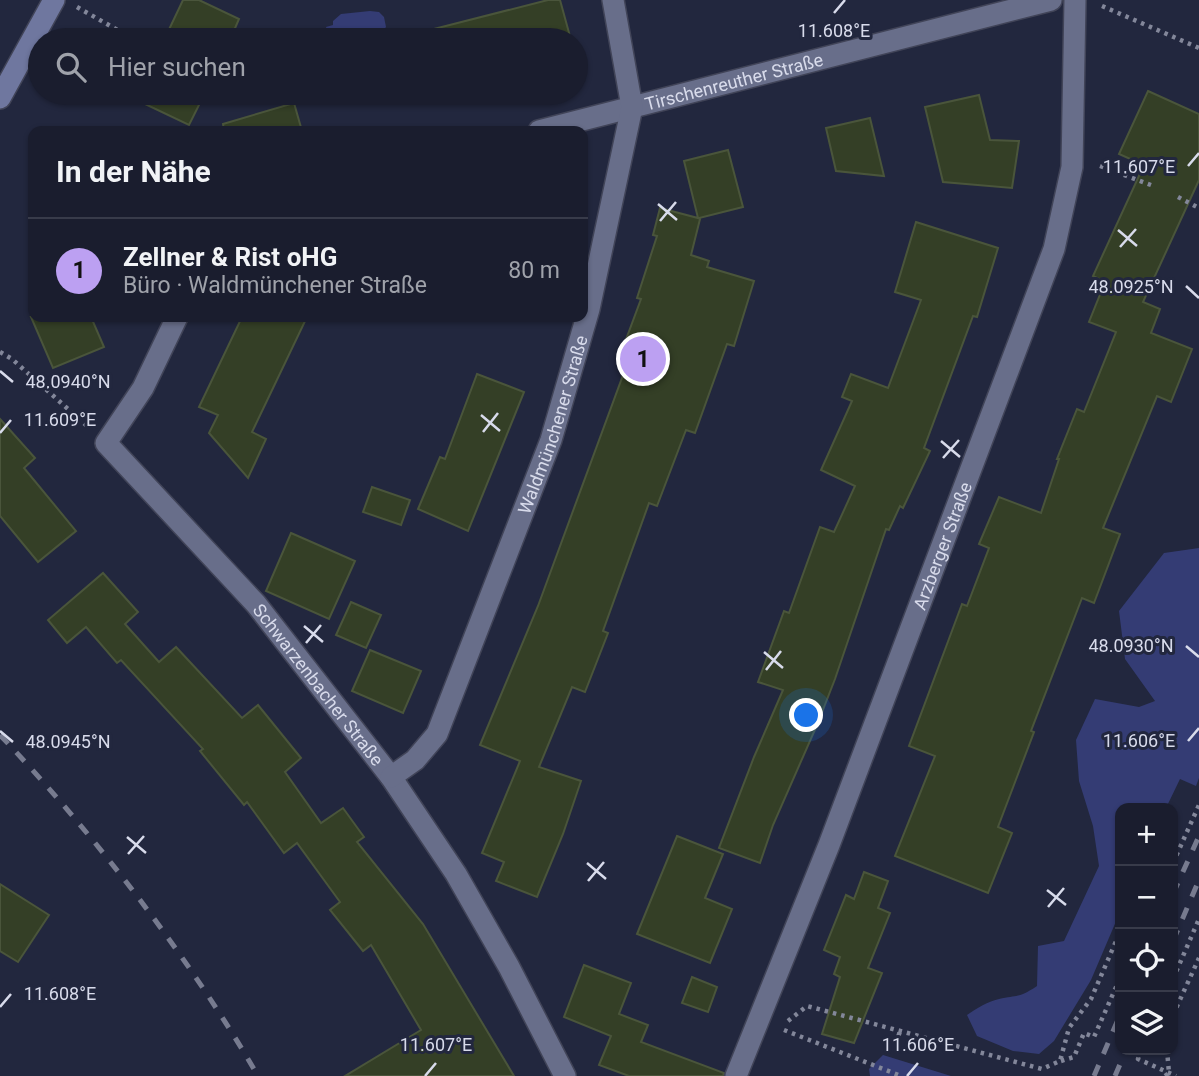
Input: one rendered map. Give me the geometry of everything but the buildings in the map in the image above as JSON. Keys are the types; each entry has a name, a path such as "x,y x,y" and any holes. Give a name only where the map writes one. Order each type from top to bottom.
{"street":[{"name":"Waldmünchener Straße","path":"588,312 632,107 613,0"},
{"name":"Tirschenreuther Straße","path":"558,126 1051,0"},
{"name":"Arzberger Straße","path":"736,1076 829,845 1054,249 1072,167 1074,0"},
{"path":"46,28 63,2"},
{"path":"0,98 28,55"},
{"path":"106,443 142,388 175,322"},
{"name":"Waldmünchener Straße","path":"391,777 415,760 437,734 551,440 585,322"},
{"name":"Schwarzenbacher Straße","path":"106,443 256,604 391,777 456,874 509,967 565,1076"}],"path":[{"path":"63,2 112,28"},
{"path":"1101,5 1199,48"},
{"path":"1072,156 1152,185"},
{"path":"1178,197 1199,208"},
{"path":"0,352 12,359 106,443"},
{"path":"1178,852 1199,805"},
{"path":"1178,967 1199,919"},
{"path":"1060,1061 1069,1028 1091,999 1115,944"},
{"path":"1178,1004 1199,958"},
{"path":"1037,1076 1042,1069 1074,1057 1084,1033 1094,1037 1115,989"},
{"path":"901,1076 780,1029 807,1006 1042,1069"},
{"path":"896,1044 900,1031"},
{"path":"1138,1059 1140,1055"},
{"path":"1167,1055 1167,1074"},
{"path":"1132,1056 1176,1076"}],"shaded area":[{"path":"379,12 384,17 386,27 326,28 333,25 333,21 341,14"},
{"path":"1199,548 1199,778 1196,786 1180,779 1168,803 1115,803 1115,924 1091,980 1054,1041 1039,1054 1013,1051 977,1036 967,1015 990,1002 1022,994 1037,986 1038,946 1064,941 1099,866 1093,826 1079,781 1076,740 1095,699 1139,707 1155,701 1125,659 1119,611 1164,553"},
{"path":"883,1055 951,1076 870,1076 869,1069"}],"railway":[{"path":"0,735 71,814 139,898 202,987 258,1076"},
{"path":"1178,883 1199,836"},
{"path":"1178,929 1199,880"},
{"path":"1094,1076 1115,1027"},
{"path":"1115,1076 1124,1055"}],"place":[{"name":"Zellner & Rist oHG","path":"643,359"}]}
